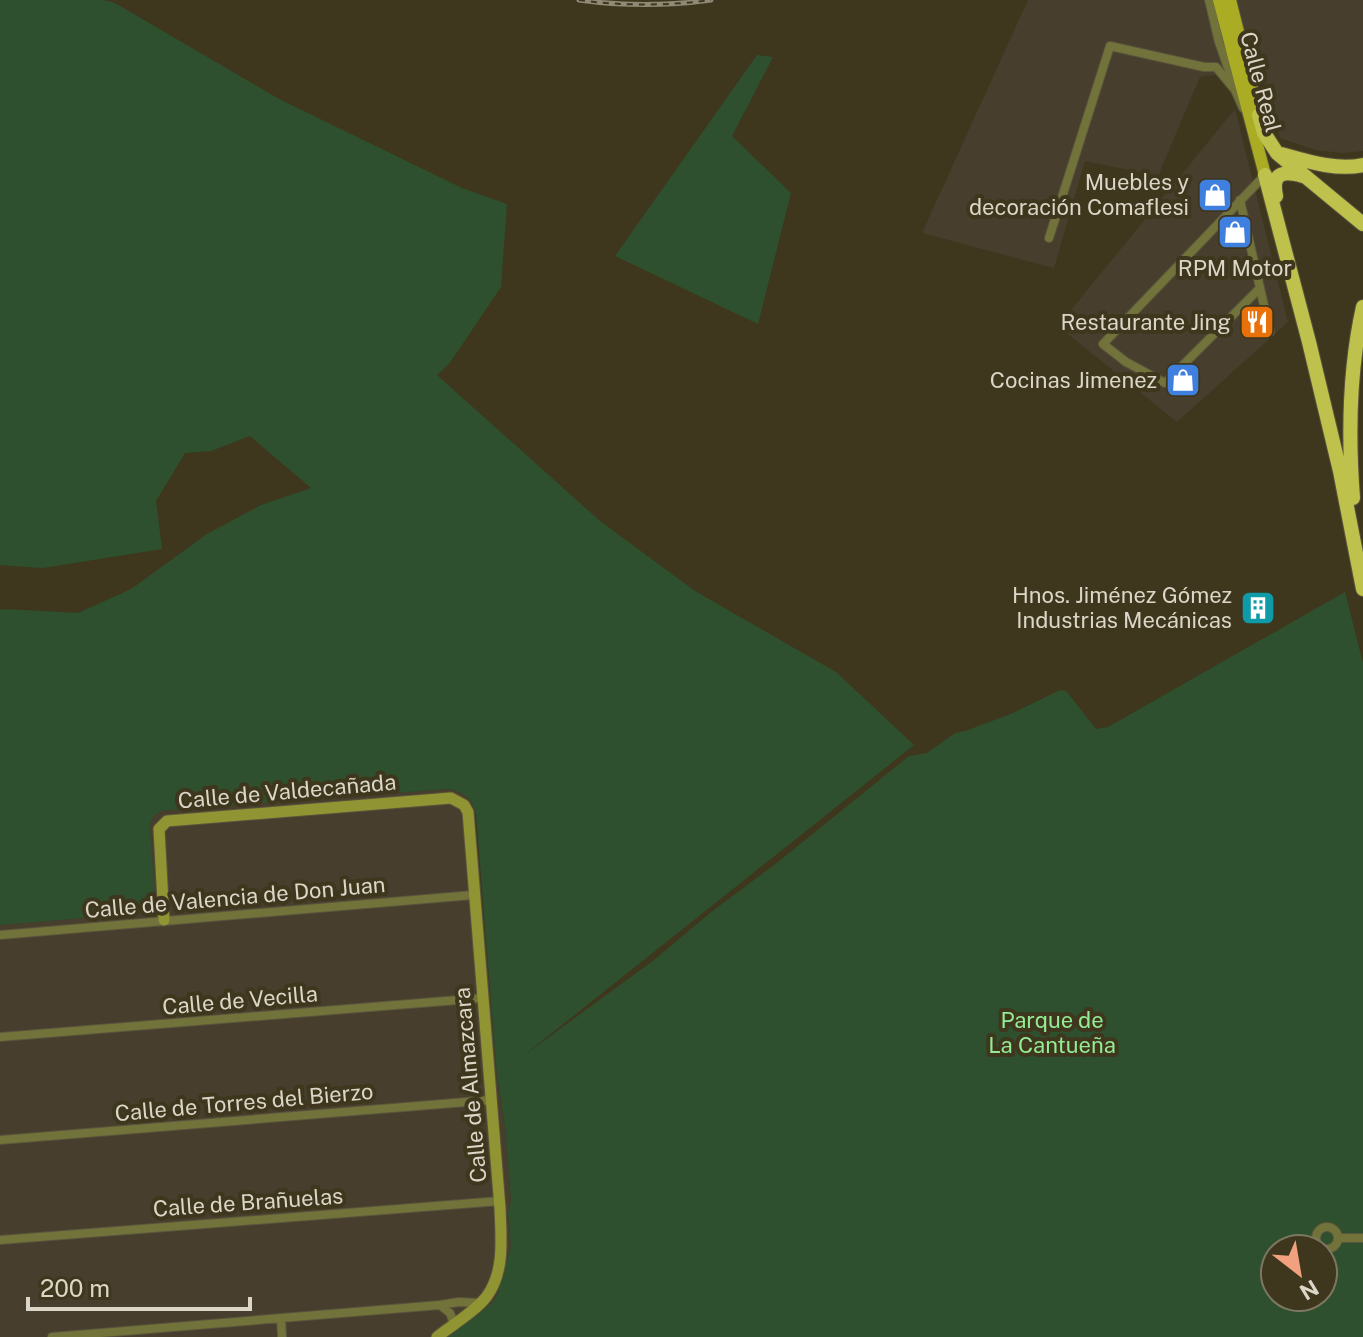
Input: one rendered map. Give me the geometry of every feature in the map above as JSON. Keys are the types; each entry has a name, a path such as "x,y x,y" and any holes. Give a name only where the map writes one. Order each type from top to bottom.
{"highway":[{"path":"1256,122 1277,153 1363,224"},
{"path":"1277,153 1322,164 1363,165"},
{"path":"1292,274 1275,188 1276,179 1288,172 1304,176"},
{"path":"1265,175 1340,471 1363,589"},
{"path":"1363,307 1349,426 1355,522 1363,580"}],"main road":[{"name":"Calle Real","path":"1219,0 1256,122"},
{"name":"Calle Real","path":"1230,0 1265,175"}],"street":[{"path":"1209,0 1235,90"},
{"path":"1204,67 1217,57 1219,42"},
{"path":"1049,238 1110,46 1216,67 1256,122"},
{"path":"1260,288 1165,383 1126,362 1103,344 1265,175"},
{"path":"1240,200 1270,332"},
{"name":"Calle de Valdecañada","path":"164,920 159,829 167,821 451,798 464,805"},
{"name":"Calle de Almazcara","path":"437,1337 488,1295 501,1257 500,1201 468,812 464,805"},
{"name":"Calle de Valencia de Don Juan","path":"0,935 473,895"},
{"name":"Calle de Vecilla","path":"0,1037 483,998"},
{"name":"Calle de Torres del Bierzo","path":"0,1140 491,1100"},
{"name":"Calle de Brañuelas","path":"0,1240 500,1201"},
{"path":"1339,1238 1363,1238"},
{"path":"52,1337 459,1302 480,1303"},
{"path":"440,1305 450,1313 454,1324"},
{"path":"281,1318 282,1337"}],"shaded area":[{"path":"1028,0 1363,0 1363,151 1343,153 1316,150 1280,138 1261,67 1200,77 1158,176 1085,161 1054,268 922,233"},
{"path":"1235,109 1288,322 1177,422 1058,326"},
{"path":"448,789 461,792 474,805 497,1076 505,1127 511,1246 497,1296 492,1303 448,1337 0,1337 0,925 155,912 150,825 160,811"}],"green space":[{"name":"Parque de La Cantueña","path":"0,0 103,0 115,3 281,100 462,188 507,204 501,287 449,364 437,375 600,521 695,591 836,672 914,745 523,1056 654,960 909,756 927,753 955,733 1011,714 1060,690 1066,691 1096,729 1108,727 1345,592 1363,663 1363,1337 448,1337 497,1296 511,1246 508,1212 511,1201 497,1076 476,814 467,797 448,789 160,811 150,825 156,912 0,925 0,610 78,613 131,589 207,534 261,505 311,488 250,436 211,451 185,453 156,501 162,549 43,568 0,565"},
{"path":"757,55 773,57 732,136 791,193 758,324 615,256"}],"railway":[{"path":"579,0 645,4 711,0"}],"place":[{"name":"Muebles y decoración Comaflesi","path":"1215,195"},
{"name":"RPM Motor","path":"1235,232"},
{"name":"Restaurante Jing","path":"1257,322"},
{"name":"Cocinas Jimenez","path":"1183,380"},
{"name":"Hnos. Jiménez Gómez Industrias Mecánicas","path":"1258,608"}]}
